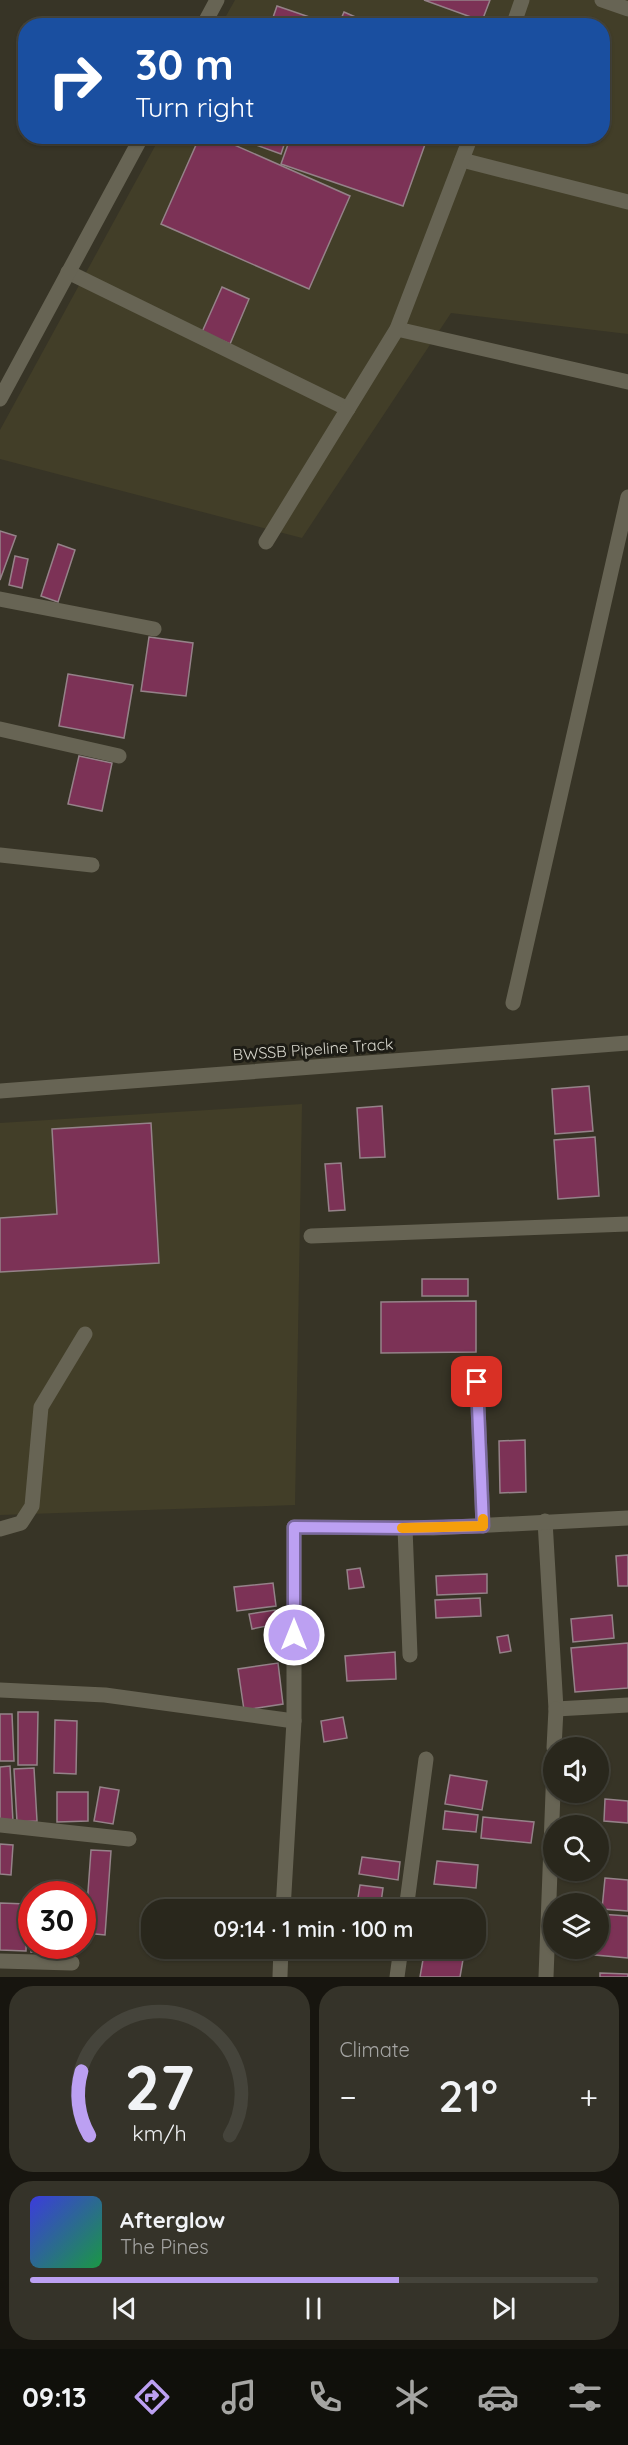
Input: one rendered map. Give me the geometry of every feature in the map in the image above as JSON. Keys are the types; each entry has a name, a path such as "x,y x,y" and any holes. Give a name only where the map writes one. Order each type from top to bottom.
{"street":[{"path":"208,18 218,0"},
{"path":"516,18 522,0"},
{"path":"602,0 628,9"},
{"path":"0,399 138,144"},
{"path":"266,542 398,329 468,144"},
{"path":"462,160 628,202"},
{"path":"68,272 348,409"},
{"path":"398,329 628,382"},
{"path":"513,1003 628,497"},
{"path":"0,599 154,629"},
{"path":"0,729 119,756"},
{"path":"0,855 92,865"},
{"name":"BWSSB Pipeline Track","path":"0,1091 628,1043"},
{"path":"311,1236 628,1224"},
{"path":"0,1530 21,1523 32,1506 41,1407 85,1334"},
{"path":"477,1382 483,1526"},
{"path":"284,1899 294,1720 294,1527 483,1526 628,1518"},
{"path":"545,1521 556,1709 555,1737"},
{"path":"405,1528 410,1655"},
{"path":"0,1690 105,1695 294,1720"},
{"path":"556,1709 628,1706"},
{"path":"407,1899 426,1759"},
{"path":"546,1977 553,1803"},
{"path":"0,1825 129,1839"},
{"path":"280,1976 281,1959"},
{"path":"397,1977 399,1959"},
{"path":"0,1961 72,1963"}],"shaded area":[{"path":"235,0 628,0 628,334 451,313 302,538 0,459 0,430 156,144 610,144 610,18 225,18"},
{"path":"302,1104 295,1505 0,1515 0,1123"}],"building":[{"path":"424,0 490,0 483,18 474,18"},
{"path":"277,6 312,18 273,18"},
{"path":"344,12 358,18 341,18"},
{"path":"196,144 232,144 350,196 309,289 161,224"},
{"path":"253,144 284,144 281,154"},
{"path":"288,144 425,144 403,206 281,164"},
{"path":"222,287 249,299 230,344 202,332"},
{"path":"0,531 16,536 0,580"},
{"path":"58,544 75,550 58,602 41,596"},
{"path":"15,556 28,559 22,588 9,585"},
{"path":"149,637 193,643 186,696 141,691"},
{"path":"68,674 133,685 124,738 59,726"},
{"path":"79,756 112,763 102,811 68,804"},
{"path":"589,1086 593,1131 555,1134 552,1089"},
{"path":"382,1106 385,1157 360,1158 357,1108"},
{"path":"151,1123 159,1263 0,1272 0,1218 57,1214 52,1129"},
{"path":"595,1137 599,1196 558,1199 554,1140"},
{"path":"341,1163 345,1210 329,1211 325,1164"},
{"path":"422,1279 468,1279 468,1296 422,1296"},
{"path":"476,1301 476,1352 381,1353 381,1302"},
{"path":"525,1440 526,1492 500,1493 499,1441"},
{"path":"628,1555 628,1586 618,1586 616,1556"},
{"path":"360,1568 364,1587 349,1589 347,1570"},
{"path":"487,1574 487,1593 437,1595 436,1576"},
{"path":"273,1583 276,1606 237,1611 234,1587"},
{"path":"480,1598 481,1616 436,1618 435,1600"},
{"path":"275,1610 277,1624 252,1629 249,1614"},
{"path":"612,1615 614,1638 573,1642 571,1619"},
{"path":"508,1635 511,1651 500,1653 497,1637"},
{"path":"628,1643 628,1688 575,1692 571,1648"},
{"path":"395,1652 396,1679 347,1681 345,1656"},
{"path":"278,1663 283,1704 244,1710 238,1669"},
{"path":"18,1712 38,1712 37,1765 18,1765"},
{"path":"0,1714 12,1714 14,1761 0,1761"},
{"path":"343,1717 347,1738 324,1742 321,1721"},
{"path":"55,1720 77,1721 76,1774 54,1773"},
{"path":"10,1766 13,1822 0,1822 0,1767"},
{"path":"34,1768 37,1821 17,1822 14,1769"},
{"path":"450,1775 487,1781 482,1810 445,1804"},
{"path":"100,1787 119,1790 113,1824 94,1821"},
{"path":"57,1792 88,1792 88,1821 57,1822"},
{"path":"609,1799 628,1801 628,1823 609,1821 609,1815 604,1815 605,1803 609,1803"},
{"path":"445,1811 478,1815 476,1832 443,1829"},
{"path":"483,1817 534,1822 531,1843 481,1838"},
{"path":"0,1844 13,1845 11,1875 0,1874"},
{"path":"91,1850 111,1851 105,1935 96,1934 96,1881 89,1881"},
{"path":"362,1857 400,1862 398,1880 359,1874"},
{"path":"437,1861 478,1865 476,1888 434,1884"},
{"path":"609,1878 628,1880 628,1911 609,1910 609,1893 604,1893 605,1881 609,1881"},
{"path":"360,1885 383,1888 382,1899 358,1899"},
{"path":"0,1903 18,1904 18,1951 0,1950"},
{"path":"609,1915 628,1916 628,1958 609,1956"},
{"path":"423,1959 463,1959 460,1977 420,1977"},
{"path":"600,1973 628,1974 628,1977 600,1977"}],"slow traffic":[{"path":"402,1528 483,1526 483,1519"}],"route":[{"path":"294,1635 294,1527 483,1526 477,1382"}]}
